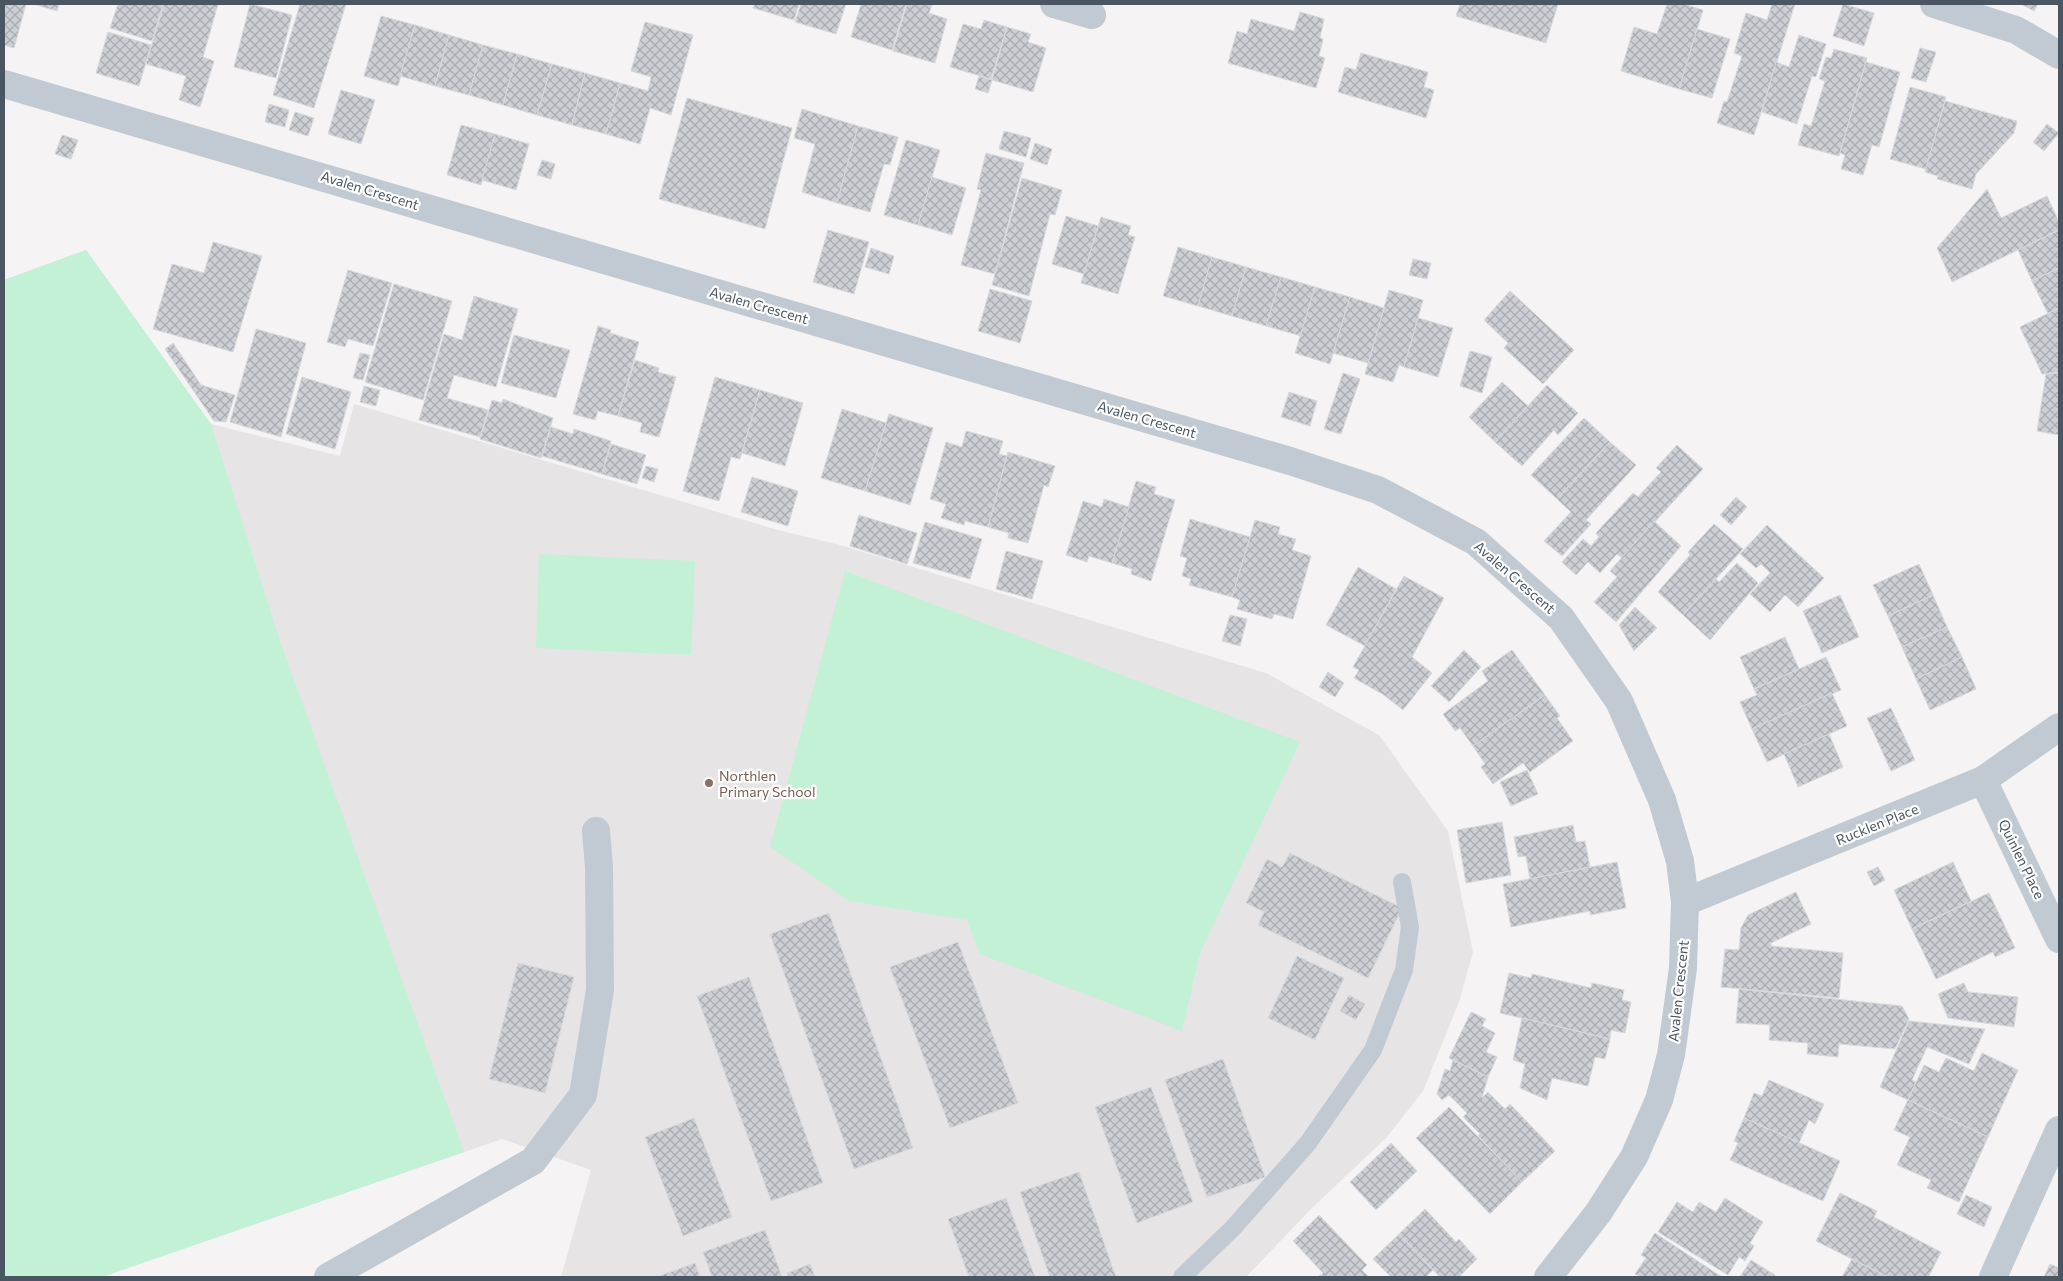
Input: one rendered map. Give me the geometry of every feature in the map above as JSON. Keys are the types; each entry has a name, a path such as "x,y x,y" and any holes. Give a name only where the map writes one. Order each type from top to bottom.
{"street":[{"path":"1054,4 1092,15"},
{"path":"1934,4 2016,30 2059,55"},
{"name":"Avalen Crescent","path":"4,84 1271,456 1378,490 1476,542 1561,618 1619,701 1662,800 1680,861 1685,902 1684,968 1671,1055 1659,1100 1634,1157 1598,1213 1548,1277"},
{"name":"Rucklen Place","path":"1685,902 1983,780 2059,727"},
{"name":"Quinlen Place","path":"1983,780 2059,939"},
{"path":"328,1277 533,1160 583,1095 600,990 599,867 596,831"},
{"path":"1993,1277 2059,1130"}],"lane":[{"path":"1182,1277 1233,1228 1308,1143 1373,1050 1404,970 1410,927 1402,882"}],"shaded area":[{"name":"Northlen Primary School","path":"86,250 211,424 340,456 354,404 778,530 840,545 1266,673 1379,735 1448,831 1473,952 1459,1002 1423,1091 1387,1137 1312,1208 1246,1277 561,1277 591,1170 502,1139 102,1277 4,1277 4,280"}],"green space":[{"path":"86,250 211,424 280,641 464,1152 102,1277 4,1277 4,280"},
{"path":"539,554 695,561 691,655 536,648"},
{"path":"845,571 1300,742 1200,953 1182,1031 980,954 967,920 849,901 770,847"}],"building":[{"path":"4,4 26,4 14,48 4,45"},
{"path":"33,4 59,4 57,11"},
{"path":"118,4 163,4 152,41 110,28"},
{"path":"164,4 218,4 203,57 214,61 200,107 179,100 186,76 146,64"},
{"path":"250,4 292,15 276,78 234,67"},
{"path":"300,4 346,4 314,108 273,95"},
{"path":"755,4 799,4 794,20 753,8"},
{"path":"801,4 846,4 836,34 795,22"},
{"path":"861,4 906,4 892,50 851,37"},
{"path":"907,4 932,5 929,13 947,19 935,63 893,51"},
{"path":"1460,4 1558,4 1546,43 1456,16"},
{"path":"1667,4 1683,4 1703,10 1679,89 1621,71 1634,27 1657,34"},
{"path":"1772,4 1795,4 1754,135 1717,123 1724,101 1727,102 1742,56 1734,53 1746,13 1767,20"},
{"path":"1843,4 1874,13 1864,46 1833,36"},
{"path":"2021,4 2038,4 2034,11"},
{"path":"1300,12 1324,19 1320,38 1323,39 1319,56 1325,58 1316,88 1228,63 1237,31 1247,34 1251,19 1294,31"},
{"path":"381,16 415,25 398,86 364,76"},
{"path":"984,20 1007,27 991,79 950,67 963,24 981,29"},
{"path":"645,22 693,35 671,115 650,108 640,144 606,134 620,83 648,91 651,77 631,71"},
{"path":"415,25 449,35 435,86 400,76"},
{"path":"1007,27 1031,34 1028,42 1046,48 1033,92 992,80"},
{"path":"1697,29 1730,39 1712,98 1679,89"},
{"path":"108,32 151,45 139,86 96,73"},
{"path":"449,35 483,45 469,95 435,86"},
{"path":"1799,35 1826,44 1816,77 1812,76 1797,124 1762,112 1776,62 1789,67"},
{"path":"483,45 517,54 503,105 469,95"},
{"path":"1920,48 1936,52 1926,82 1911,78"},
{"path":"1834,49 1867,58 1839,156 1798,145 1804,124 1811,126 1825,81 1819,79 1826,57 1831,58"},
{"path":"1361,53 1428,72 1424,87 1434,90 1426,118 1338,92 1345,67 1356,70"},
{"path":"517,54 552,64 537,115 503,105"},
{"path":"1866,62 1900,72 1879,147 1872,145 1863,175 1841,169 1845,155 1840,153"},
{"path":"552,64 585,73 572,125 537,115"},
{"path":"585,73 620,83 606,134 572,125"},
{"path":"979,76 992,80 988,93 975,89"},
{"path":"1910,87 1946,97 1926,169 1890,159"},
{"path":"341,90 375,100 361,144 328,134"},
{"path":"687,98 792,128 765,229 659,199"},
{"path":"1945,101 2017,121 2014,133 1976,174 1972,189 1937,179 1938,176 1925,172"},
{"path":"269,104 289,110 285,127 265,122"},
{"path":"802,109 858,126 837,203 802,192 815,144 794,138"},
{"path":"295,112 314,118 308,136 289,130"},
{"path":"2047,124 2059,133 2044,151 2033,142"},
{"path":"461,125 495,134 481,185 447,175"},
{"path":"858,126 898,137 890,165 884,164 870,212 837,203"},
{"path":"1004,131 1031,138 1026,157 999,149"},
{"path":"495,134 529,144 516,190 482,180"},
{"path":"62,135 78,140 71,159 55,154"},
{"path":"906,140 940,150 918,225 884,215"},
{"path":"1035,143 1052,149 1047,165 1030,159"},
{"path":"986,153 1024,163 995,274 961,265 981,190 977,189"},
{"path":"542,160 555,164 551,179 537,175"},
{"path":"932,177 966,188 952,235 918,225"},
{"path":"1022,178 1062,190 1055,215 1050,214 1029,296 992,285"},
{"path":"1987,189 2001,218 2047,196 2059,222 2059,230 1952,282 1937,248"},
{"path":"1066,216 1098,226 1084,274 1052,264"},
{"path":"1101,217 1131,226 1128,235 1135,237 1118,294 1081,283"},
{"path":"828,230 869,242 854,294 813,282"},
{"path":"2059,230 2059,268 2032,281 2018,250"},
{"path":"213,242 262,256 233,352 153,329 172,264 204,273"},
{"path":"1178,247 1212,257 1198,306 1163,296"},
{"path":"871,248 894,256 889,274 865,267"},
{"path":"1212,257 1246,267 1232,316 1198,306"},
{"path":"1413,259 1431,263 1427,279 1409,275"},
{"path":"1246,267 1281,277 1266,326 1232,316"},
{"path":"2059,268 2059,308 2048,314 2032,281"},
{"path":"348,270 392,283 373,346 348,339 345,347 327,342"},
{"path":"1281,277 1315,287 1301,336 1266,326"},
{"path":"394,284 452,301 423,400 365,382"},
{"path":"1315,287 1350,297 1330,364 1295,353"},
{"path":"990,289 1032,301 1020,343 978,331"},
{"path":"1389,290 1423,300 1404,367 1399,365 1393,382 1365,374"},
{"path":"1510,291 1574,350 1543,384 1504,348 1508,343 1484,320"},
{"path":"474,296 518,309 496,387 454,375 447,398 488,410 480,437 419,420 444,334 462,340"},
{"path":"1350,297 1384,308 1368,363 1333,353"},
{"path":"2059,308 2059,372 2042,374 2020,327"},
{"path":"1418,318 1453,328 1438,377 1404,367"},
{"path":"598,326 611,330 610,333 639,342 618,416 598,411 595,420 573,414"},
{"path":"256,329 306,343 281,437 230,422"},
{"path":"514,335 570,350 556,398 501,383"},
{"path":"173,343 201,385 235,395 226,422 214,421 165,349"},
{"path":"1470,351 1492,357 1482,393 1460,386"},
{"path":"360,353 370,355 363,380 353,378"},
{"path":"635,360 659,368 658,372 676,377 659,437 640,432 642,423 618,416"},
{"path":"1343,373 1360,379 1341,434 1324,429"},
{"path":"2059,373 2059,435 2037,431 2046,374"},
{"path":"302,377 351,392 335,449 286,434"},
{"path":"715,377 760,390 740,459 731,457 719,501 683,491"},
{"path":"1502,382 1528,406 1495,442 1469,417"},
{"path":"1547,385 1578,413 1558,435 1554,430 1522,466 1495,442"},
{"path":"364,386 380,390 376,406 360,402"},
{"path":"760,390 803,403 785,466 742,453"},
{"path":"1289,392 1317,401 1310,426 1281,417"},
{"path":"503,399 553,418 541,458 480,439 492,400 502,403"},
{"path":"842,409 886,423 865,491 821,478"},
{"path":"889,414 933,428 910,505 865,491"},
{"path":"1584,418 1610,442 1557,499 1531,475"},
{"path":"551,427 573,434 574,429 611,441 602,474 542,456"},
{"path":"966,431 1003,441 999,454 1007,456 988,527 965,521 964,525 941,518 946,504 930,499 946,442 962,447"},
{"path":"1610,442 1636,465 1586,520 1591,524 1562,556 1544,541 1571,512 1557,499"},
{"path":"611,444 646,455 637,484 602,474"},
{"path":"1677,445 1703,469 1622,558 1617,554 1600,573 1588,562 1576,575 1562,562 1583,539 1591,546 1599,537 1596,533 1633,493 1638,497 1661,472 1656,468"},
{"path":"1008,452 1055,466 1048,487 1044,485 1028,543 1008,538 1009,533 988,527"},
{"path":"646,466 658,469 654,482 642,478"},
{"path":"752,477 798,491 788,526 741,512"},
{"path":"1136,481 1156,487 1154,494 1175,500 1151,581 1131,574 1132,569 1112,563"},
{"path":"1736,497 1747,507 1731,525 1720,515"},
{"path":"1104,499 1129,507 1112,563 1089,556 1087,562 1066,555 1083,501 1102,507"},
{"path":"859,515 917,533 907,564 850,546"},
{"path":"1190,519 1250,537 1232,597 1189,585 1191,579 1182,576 1187,558 1180,556"},
{"path":"1255,520 1280,527 1278,534 1296,539 1292,550 1311,556 1293,619 1274,614 1272,619 1237,609 1240,600 1232,597"},
{"path":"1654,521 1681,546 1616,622 1594,602 1617,577 1610,571"},
{"path":"925,522 982,539 970,579 913,563"},
{"path":"1714,524 1743,549 1683,615 1658,592 1690,555 1688,552"},
{"path":"1767,525 1824,578 1798,607 1785,595 1770,612 1750,594 1770,573 1761,564 1756,568 1740,554"},
{"path":"1006,551 1043,561 1032,599 996,589"},
{"path":"1737,563 1758,583 1710,640 1683,615 1716,579 1719,582"},
{"path":"1919,564 1933,595 1888,616 1873,585"},
{"path":"1358,567 1396,589 1365,646 1326,625"},
{"path":"1404,576 1444,598 1412,657 1432,673 1403,710 1384,695 1354,678 1359,670 1353,667"},
{"path":"1840,595 1859,637 1822,653 1803,611"},
{"path":"1933,595 1947,627 1902,647 1888,616"},
{"path":"1635,607 1657,628 1634,651 1619,625"},
{"path":"1230,615 1247,619 1240,646 1222,641"},
{"path":"1947,627 1962,657 1916,679 1902,647"},
{"path":"1785,637 1799,669 1754,689 1740,657"},
{"path":"1464,650 1481,667 1449,702 1431,686"},
{"path":"1512,650 1545,695 1473,746 1460,728 1455,731 1443,714 1488,681 1482,671"},
{"path":"1826,657 1841,690 1752,729 1740,702 1757,695 1754,689"},
{"path":"1962,657 1976,689 1930,710 1916,679"},
{"path":"1328,672 1344,683 1335,697 1319,687"},
{"path":"1832,693 1847,726 1767,762 1752,729"},
{"path":"1545,695 1560,716 1557,718 1573,741 1530,772 1523,763 1493,784 1481,767 1485,764 1473,746"},
{"path":"1891,708 1915,760 1891,771 1867,718"},
{"path":"1829,734 1843,767 1798,787 1784,754"},
{"path":"1527,770 1538,794 1511,806 1500,782"},
{"path":"1502,822 1511,875 1466,883 1457,830"},
{"path":"1573,825 1576,842 1585,841 1590,867 1530,879 1526,856 1518,857 1514,837"},
{"path":"1290,853 1402,908 1368,978 1258,925 1264,912 1246,903 1267,859 1282,867"},
{"path":"1617,862 1626,908 1590,915 1590,911 1511,927 1503,884"},
{"path":"1953,862 1971,901 1912,929 1894,890"},
{"path":"1878,867 1885,880 1874,886 1867,872"},
{"path":"1796,892 1811,924 1771,943 1771,946 1843,953 1839,998 1721,987 1725,949 1739,950 1741,928 1748,915"},
{"path":"1989,893 2015,948 1995,957 1993,952 1936,979 1912,929"},
{"path":"829,913 913,1148 854,1169 770,934"},
{"path":"958,942 1018,1103 950,1128 890,967"},
{"path":"1297,956 1344,978 1315,1040 1268,1018"},
{"path":"518,963 574,977 545,1093 489,1079"},
{"path":"1509,973 1531,978 1532,974 1591,988 1592,983 1624,990 1622,1000 1631,1002 1625,1033 1611,1030 1610,1039 1500,1013"},
{"path":"749,977 823,1183 771,1201 697,996"},
{"path":"1964,983 1968,992 2018,997 2014,1027 1948,1018 1938,994"},
{"path":"1739,989 1902,1006 1909,1019 1895,1049 1839,1044 1838,1057 1807,1054 1808,1043 1769,1040 1770,1025 1736,1023"},
{"path":"1349,995 1365,1004 1356,1020 1340,1011"},
{"path":"1471,1012 1486,1019 1482,1026 1495,1033 1486,1052 1497,1057 1488,1077 1449,1058"},
{"path":"1522,1018 1610,1039 1605,1059 1595,1057 1588,1086 1552,1078 1547,1100 1520,1088 1525,1064 1513,1060"},
{"path":"1909,1021 1985,1029 1969,1064 1927,1047 1912,1080 1916,1082 1908,1100 1880,1087"},
{"path":"1982,1053 2018,1070 1988,1137 1908,1100 1924,1065 1939,1072 1946,1058 1974,1071"},
{"path":"1223,1059 1265,1177 1207,1197 1165,1080"},
{"path":"1453,1060 1488,1077 1482,1098 1488,1092 1505,1109 1510,1104 1555,1151 1522,1182 1478,1136 1480,1134 1463,1117 1467,1113 1449,1095 1442,1100 1437,1094 1445,1069 1450,1071"},
{"path":"1769,1080 1824,1104 1815,1124 1809,1120 1799,1143 1744,1118 1754,1093 1762,1096"},
{"path":"1151,1087 1193,1202 1137,1223 1095,1107"},
{"path":"1908,1100 1988,1137 1959,1202 1927,1188 1931,1180 1897,1165 1910,1137 1894,1130"},
{"path":"1449,1107 1522,1182 1490,1214 1416,1138"},
{"path":"694,1118 732,1217 683,1236 645,1137"},
{"path":"1744,1118 1840,1161 1823,1201 1730,1160 1738,1143 1734,1141"},
{"path":"1391,1143 1417,1171 1376,1210 1350,1182"},
{"path":"1079,1172 1116,1277 1050,1277 1020,1192"},
{"path":"1840,1193 1877,1211 1874,1217 1941,1252 1929,1276 1932,1277 1888,1277 1816,1241"},
{"path":"1966,1195 1992,1207 1984,1227 1957,1214"},
{"path":"1006,1198 1035,1277 969,1277 948,1219"},
{"path":"1725,1198 1763,1222 1750,1243 1754,1246 1745,1261 1739,1257 1728,1275 1658,1232 1677,1202 1693,1212 1699,1202 1716,1212"},
{"path":"1425,1209 1456,1242 1459,1239 1477,1259 1459,1277 1440,1277 1399,1234"},
{"path":"1319,1215 1367,1265 1362,1270 1369,1277 1319,1276 1323,1273 1293,1241"},
{"path":"765,1230 782,1277 712,1277 703,1252"},
{"path":"1655,1233 1722,1277 1640,1277 1635,1274 1646,1258 1641,1255"},
{"path":"1399,1234 1433,1270 1426,1277 1391,1277 1373,1259"},
{"path":"1852,1259 1888,1277 1842,1277"},
{"path":"1751,1260 1775,1275 1774,1277 1740,1277"},
{"path":"695,1263 700,1277 659,1277 659,1276"},
{"path":"810,1264 815,1277 788,1277 787,1273"},
{"path":"2050,1264 2059,1268 2059,1277 2044,1277"}],"place":[{"name":"Northlen Primary School","path":"709,783"}]}
